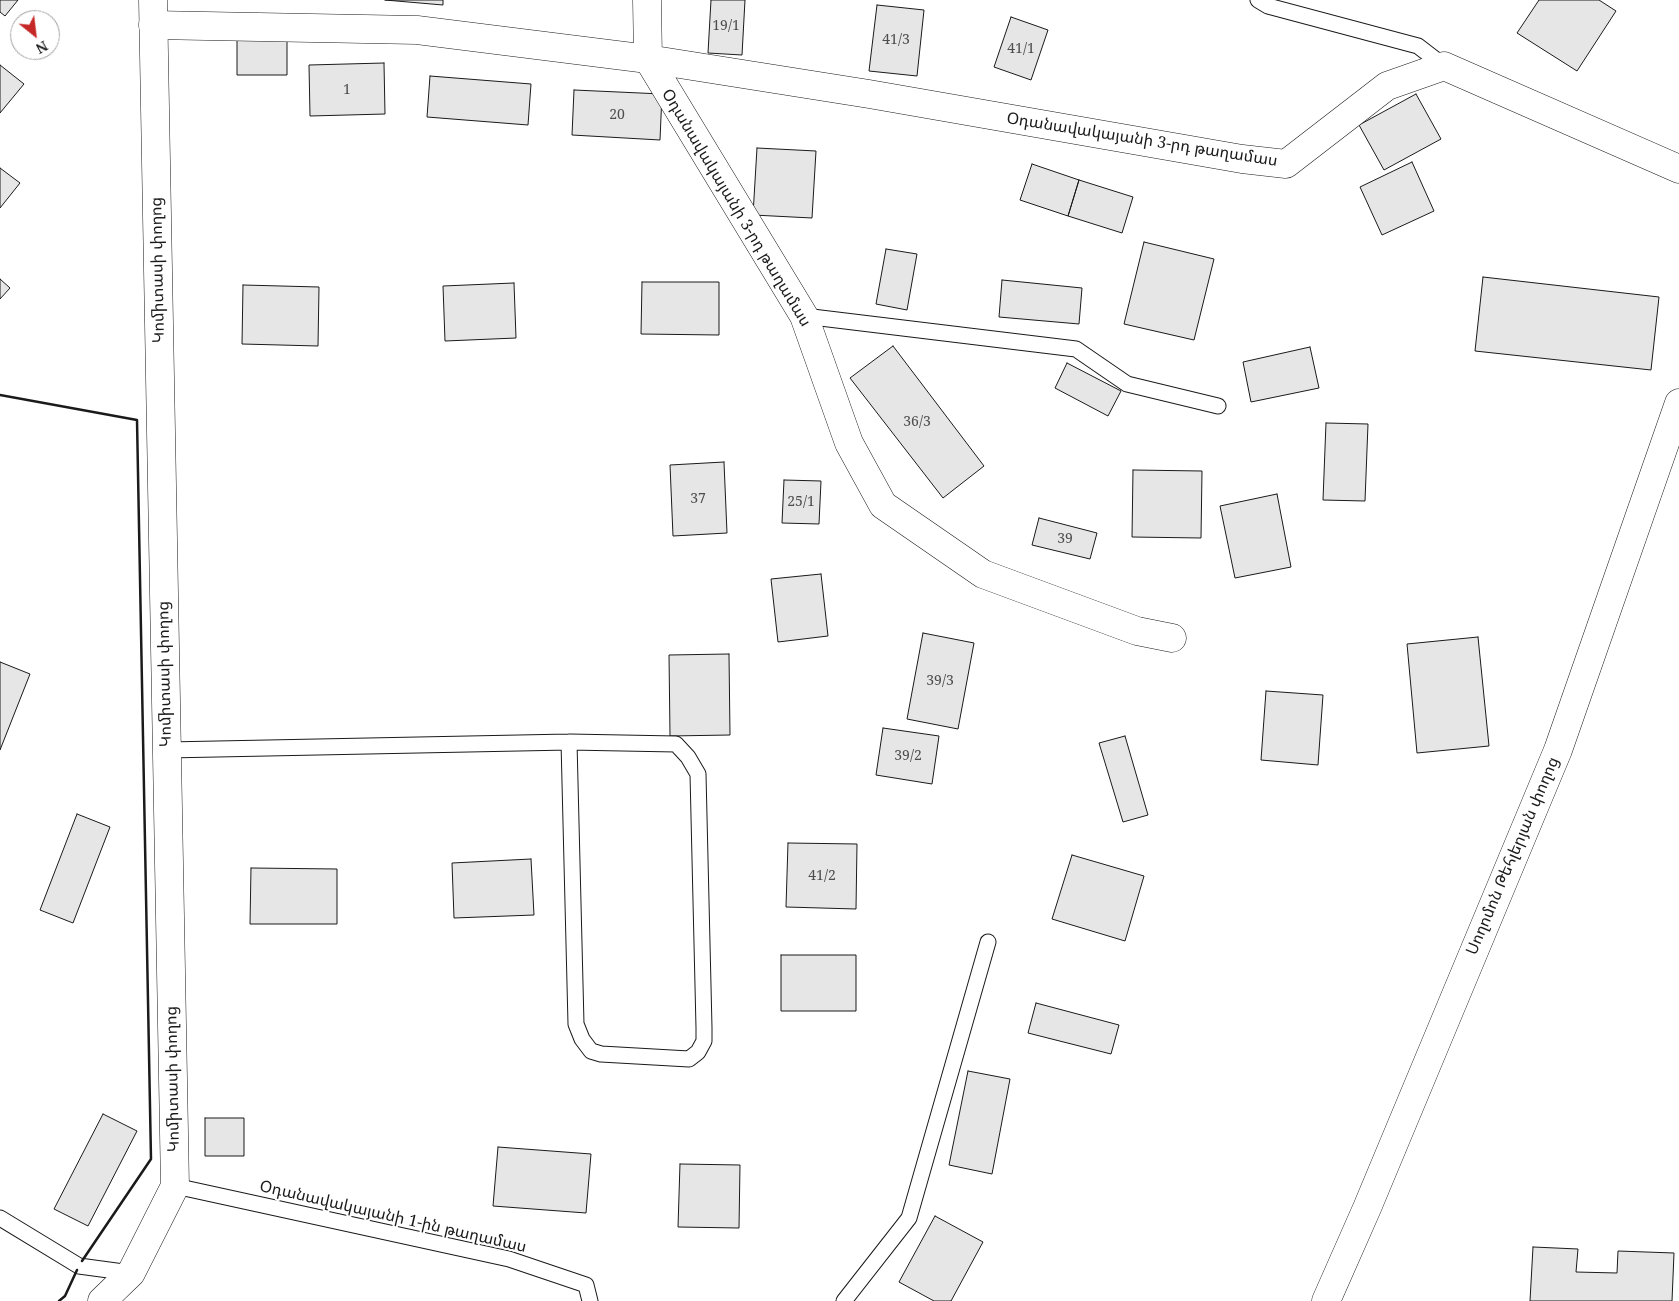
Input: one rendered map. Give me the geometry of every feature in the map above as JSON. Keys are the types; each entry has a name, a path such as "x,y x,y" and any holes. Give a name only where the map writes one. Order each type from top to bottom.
{"street":[{"path":"647,0 648,59"},
{"name":"Օդանավակայանի 3-րդ թաղամաս","path":"153,13 417,30 648,59 878,96 1242,159 1286,164 1387,86 1444,66"},
{"name":"Կոմիտասի փողոց","path":"102,1301 132,1272 175,1186 153,13"},
{"name":"Օդանավակայանի 3-րդ թաղամաս","path":"648,59 804,316 849,443 883,504 983,574 1137,631 1172,638"},
{"path":"1444,66 1679,168"},
{"name":"Սողոմոն Թեհլերյան փողոց","path":"1326,1301 1367,1208 1558,750 1679,403"}],"lane":[{"path":"1258,0 1268,6 1418,46 1444,66"},
{"path":"804,316 1076,349 1127,384 1218,406"},
{"path":"167,750 569,742 676,744 688,757 698,774 704,1041 698,1052 689,1059 601,1054 591,1051 582,1039 576,1024 569,742"},
{"path":"844,1301 909,1218 988,942"},
{"name":"Օդանավակայանի 1-ին թաղամաս","path":"175,1186 509,1259 586,1285 590,1301"},
{"path":"0,1218 79,1266 132,1272"}],"building":[{"path":"0,0 18,0 5,16 0,12"},
{"path":"385,0 443,0 443,5"},
{"path":"711,0 745,0 742,55 708,53"},
{"path":"1539,0 1599,0 1616,11 1577,71 1517,33"},
{"path":"877,5 924,10 917,76 869,71"},
{"path":"1011,17 1048,30 1031,80 994,67"},
{"path":"237,35 287,35 287,75 237,75"},
{"path":"384,63 385,114 310,116 309,65"},
{"path":"0,65 24,84 0,113"},
{"path":"430,76 531,84 528,125 427,117"},
{"path":"574,90 662,94 660,140 572,135"},
{"path":"1416,94 1441,139 1384,170 1359,125"},
{"path":"757,148 816,151 812,218 753,215"},
{"path":"1412,162 1434,211 1382,235 1360,187"},
{"path":"1032,164 1079,180 1068,216 1020,200"},
{"path":"0,168 20,183 0,208"},
{"path":"1079,180 1133,197 1122,233 1068,216"},
{"path":"1144,242 1214,259 1194,340 1124,324"},
{"path":"886,249 917,254 907,310 876,304"},
{"path":"1483,277 1659,297 1651,370 1475,351"},
{"path":"0,279 10,288 0,299"},
{"path":"1002,280 1082,288 1079,324 999,317"},
{"path":"642,282 719,282 719,335 641,334"},
{"path":"514,283 516,338 445,341 443,286"},
{"path":"243,285 319,287 318,346 242,344"},
{"path":"893,346 984,466 943,498 850,378"},
{"path":"1310,347 1319,388 1251,402 1243,362"},
{"path":"1067,363 1121,391 1108,416 1055,388"},
{"path":"1326,423 1368,424 1365,501 1323,500"},
{"path":"724,462 727,533 673,536 670,465"},
{"path":"1133,470 1202,471 1201,538 1132,537"},
{"path":"784,480 821,481 819,524 782,523"},
{"path":"1277,494 1291,567 1235,578 1220,506"},
{"path":"1039,518 1097,533 1090,559 1032,545"},
{"path":"821,574 828,636 778,642 771,579"},
{"path":"923,633 974,643 958,729 907,719"},
{"path":"1478,637 1489,746 1417,753 1407,644"},
{"path":"729,654 730,735 670,736 669,655"},
{"path":"0,662 30,674 0,750"},
{"path":"1266,691 1323,695 1318,765 1261,760"},
{"path":"883,728 939,736 932,784 876,775"},
{"path":"1125,736 1148,815 1123,822 1099,743"},
{"path":"77,814 110,827 73,923 40,910"},
{"path":"788,843 857,844 856,909 786,907"},
{"path":"1072,855 1144,876 1125,941 1052,919"},
{"path":"531,859 534,915 454,918 452,863"},
{"path":"251,868 337,869 337,924 250,924"},
{"path":"781,955 856,955 856,1011 781,1011"},
{"path":"1036,1003 1119,1025 1111,1054 1028,1033"},
{"path":"968,1071 1010,1079 992,1174 949,1165"},
{"path":"103,1114 137,1131 88,1226 54,1209"},
{"path":"205,1118 244,1118 244,1156 205,1156"},
{"path":"498,1147 591,1154 586,1213 493,1206"},
{"path":"680,1164 740,1165 739,1228 678,1227"},
{"path":"935,1216 983,1242 951,1301 934,1301 899,1282"},
{"path":"1533,1247 1578,1249 1576,1272 1617,1273 1618,1251 1674,1253 1672,1301 1530,1301"}],"wall":[{"path":"0,395 137,420 151,1159 82,1261"},
{"path":"59,1301 65,1296 77,1270"}]}
